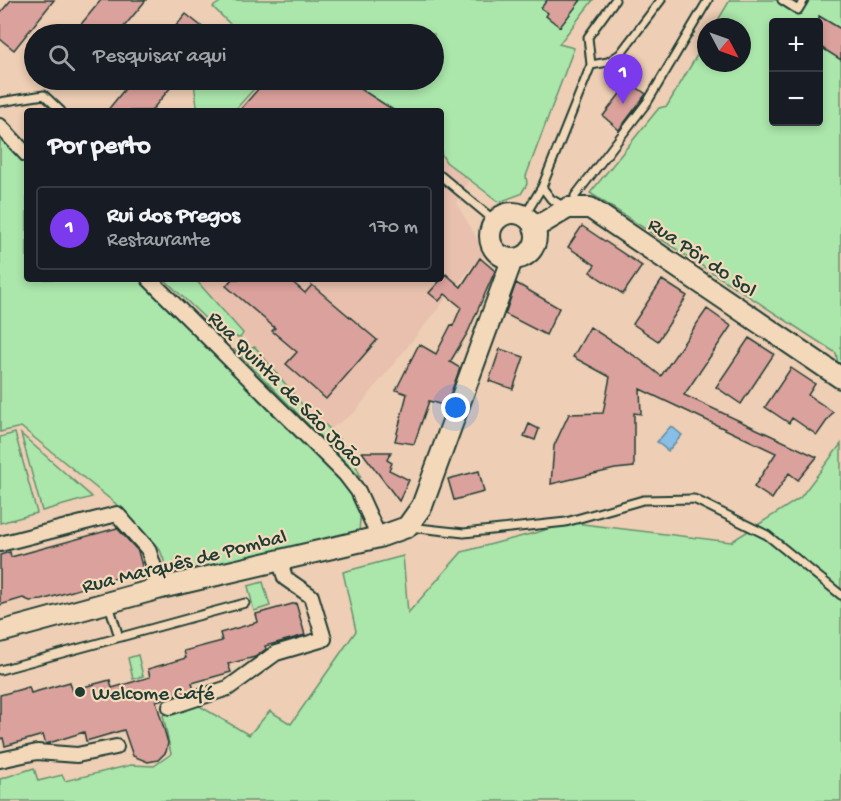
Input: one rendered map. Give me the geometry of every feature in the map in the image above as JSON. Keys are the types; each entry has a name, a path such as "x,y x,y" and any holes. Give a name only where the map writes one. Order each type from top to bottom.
{"street":[{"path":"0,126 24,152"},
{"name":"Rua Pôr do Sol","path":"571,207 585,206 603,216 841,378"},
{"path":"529,223 535,243 531,250 519,259 512,260 498,254 493,249 490,235 495,221 508,214 529,223 571,207"},
{"path":"407,527 422,506 512,260"},
{"name":"Rua Quinta de São João","path":"152,282 345,474 358,491 379,537"},
{"path":"0,544 117,514 148,549 161,588"},
{"name":"Rua Marquês de Pombal","path":"0,632 161,588 379,537 407,527"},
{"path":"170,707 228,688 276,653 324,639 311,596 285,578 280,561"},
{"path":"0,760 37,752 77,755 116,747"}],"lane":[{"path":"529,223 591,65 588,37 615,0"},
{"path":"591,65 608,62 620,54 661,0"},
{"path":"542,187 551,199 571,207 575,196 648,101 708,0"},
{"path":"782,0 798,10 804,0"},
{"path":"0,102 44,95 58,108"},
{"path":"444,178 495,221"},
{"path":"407,527 464,533 566,522 643,500 694,499 767,536 841,595"},
{"path":"109,602 119,637"},
{"path":"0,670 245,603"}],"shaded area":[{"path":"444,158 469,180 456,202 476,237 483,256 474,264 354,413 330,429 319,424 197,282 444,282"}],"green space":[{"path":"223,0 593,0 559,44 574,48 526,176 527,184 521,194 499,202 446,162 444,158 444,108 387,108 359,90 444,90 444,24 230,24 213,7"},
{"path":"730,0 841,0 841,381 836,353 590,193 659,108 667,106 697,55 697,72 751,72 751,18 719,18"},
{"path":"195,90 253,90 237,108 199,108"},
{"path":"0,132 24,160 24,282 147,282 347,484 361,505 359,533 169,574 160,550 126,512 21,427 0,432"},
{"path":"167,282 198,282 243,333 238,338 209,322"},
{"path":"255,347 318,424 322,422 341,441 361,478 235,350 245,351"},
{"path":"15,433 37,513 0,523 0,437"},
{"path":"21,434 92,497 42,511"},
{"path":"841,444 841,801 0,801 0,779 34,768 38,781 62,775 65,781 131,765 154,766 171,754 163,715 198,705 249,735 270,711 291,724 356,631 343,572 403,556 408,613 462,552 542,531 566,522 731,542 800,498"},
{"path":"263,582 270,606 254,611 248,586"},
{"path":"138,655 143,676 133,679 128,658"}],"water":[{"path":"671,426 682,435 668,451 657,442"}],"building":[{"path":"11,0 54,0 35,24 24,24 24,38 14,50 0,39 0,13"},
{"path":"101,0 146,0 126,24 81,24"},
{"path":"547,0 581,0 560,27 546,16 548,13 541,8"},
{"path":"186,14 198,24 178,24"},
{"path":"823,18 841,29 841,60 823,49"},
{"path":"629,82 646,94 619,130 603,116"},
{"path":"124,90 169,90 154,108 109,108"},
{"path":"257,90 362,90 390,108 242,108"},
{"path":"582,226 642,266 623,294 590,272 595,265 568,247"},
{"path":"480,258 495,271 468,332 450,362 460,368 446,406 429,401 414,444 395,441 407,394 396,390 419,344 436,354 451,325 453,326 461,307 445,294 439,301 429,293 439,282 444,282 446,274 461,287"},
{"path":"662,280 687,296 658,341 633,324"},
{"path":"229,282 292,282 305,293 312,285 377,340 326,399 286,364 297,352 272,331 275,328 226,286"},
{"path":"516,283 559,308 546,335 505,314"},
{"path":"707,309 731,326 684,395 817,457 798,480 789,473 772,499 754,487 776,453 640,389 641,414 634,413 634,467 615,469 551,484 554,446 569,414 603,413 610,377 573,357 590,327 661,376"},
{"path":"749,338 774,354 741,404 716,387"},
{"path":"500,349 524,357 513,389 489,381"},
{"path":"791,368 815,384 808,395 833,412 817,435 792,418 789,423 765,407"},
{"path":"529,424 539,429 535,440 524,436"},
{"path":"362,452 391,452 387,460 392,463 389,470 409,480 399,501"},
{"path":"479,471 484,492 454,500 448,479"},
{"path":"117,528 138,551 143,570 42,600 30,601 23,598 0,605 0,555 10,552 11,557"},
{"path":"296,603 305,635 265,646 266,649 255,657 228,664 231,672 192,683 194,690 156,701 168,743 166,752 158,760 148,762 133,756 124,730 86,741 84,732 46,744 43,735 5,746 3,738 0,739 0,695 29,687 31,693 70,682 72,690 110,680 112,688 150,677 148,669 186,658 184,651 222,641 220,633 258,622 256,614"}],"place":[{"name":"Rui dos Pregos","path":"623,104"},
{"name":"Welcome Café","path":"80,692"}]}
